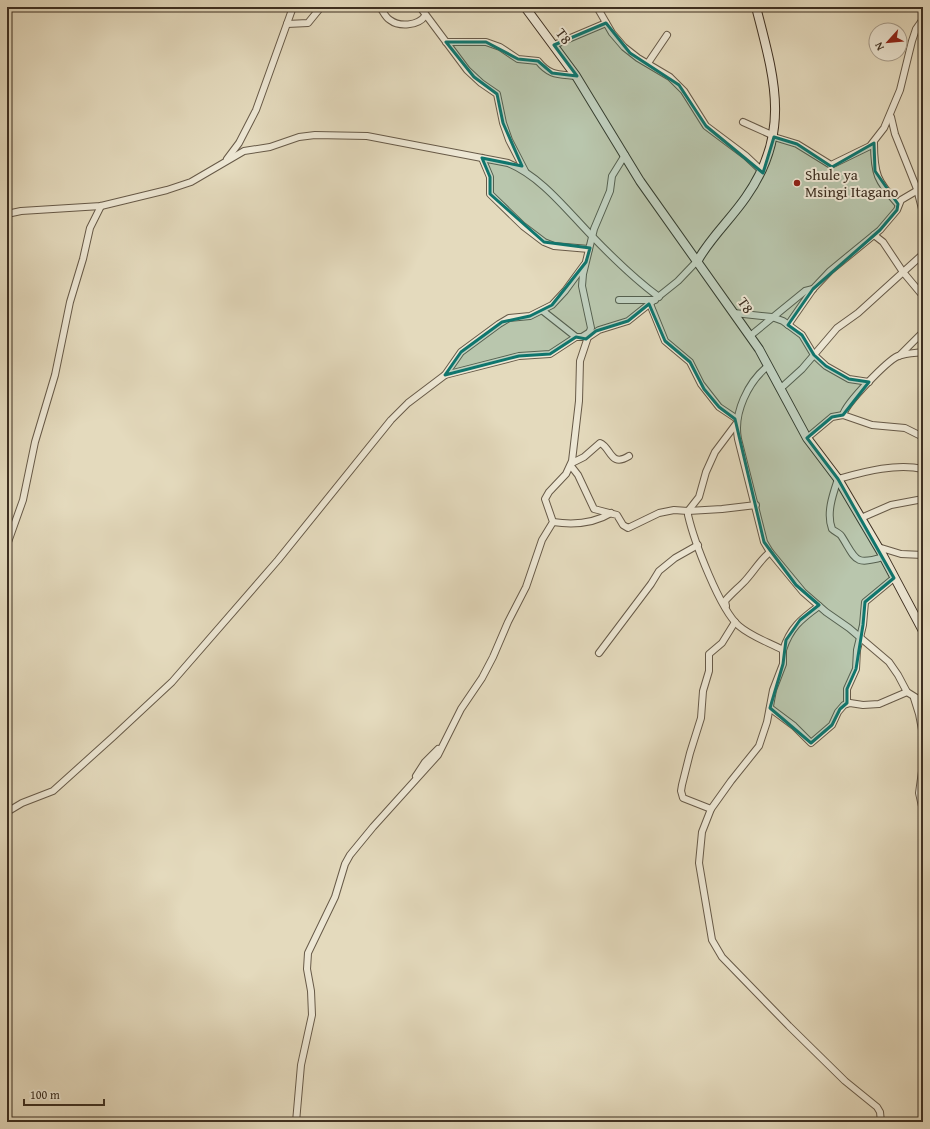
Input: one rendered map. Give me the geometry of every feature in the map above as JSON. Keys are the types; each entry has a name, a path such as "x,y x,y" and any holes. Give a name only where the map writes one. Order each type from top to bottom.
{"street":[{"path":"224,163 239,143 251,120 293,7"},
{"path":"287,24 308,23 321,7"},
{"path":"380,7 386,16 395,23 412,24 418,22 425,16"},
{"path":"420,7 425,16 474,77 497,94 503,123 509,140 526,172"},
{"name":"T8","path":"525,7 576,76 640,181 698,260 750,336 807,438 838,479 878,546 923,631"},
{"path":"597,7 606,23 624,47 665,73 679,85 706,126 742,153 762,171"},
{"path":"445,376 519,356 550,354 578,337 628,321 686,274 698,260 711,239 746,198 762,171 774,136 774,90 756,7"},
{"path":"743,122 774,136 798,144 831,165 874,143 887,124 900,90 916,29 923,19"},
{"path":"554,45 606,23"},
{"path":"648,63 667,35"},
{"path":"446,42 486,42 500,47 518,59 538,61 546,70 552,73 576,76"},
{"path":"891,113 895,134 920,188 923,214"},
{"path":"7,214 21,210 101,206 184,185 249,150 270,147 299,137 321,134 367,136 508,163 526,172 657,299"},
{"path":"874,143 875,172 887,191 898,204"},
{"path":"296,1122 301,1065 312,1015 311,992 307,969 308,953 335,897 350,855 415,779 429,766 443,745 461,709 490,662 526,587 542,540 552,522 545,503 546,496 563,479 571,465 579,401 580,361 590,334 591,326 582,282 589,249 597,221 609,194 612,176 625,155"},
{"path":"482,158 490,177 490,194 527,230 548,244 589,249"},
{"path":"788,325 813,289 830,271 874,235 896,212 898,204 904,197 920,188"},
{"path":"7,545 24,500 35,442 55,375 70,302 83,259 90,228 101,206"},
{"path":"874,235 889,249 903,272 923,296"},
{"path":"780,389 792,379 837,328 858,313 923,254"},
{"path":"7,812 22,803 52,790 167,686 278,560 391,420 408,403 445,376 462,352 502,322 509,318 526,317 543,311 559,298 586,262"},
{"path":"750,336 805,291 813,289"},
{"path":"619,300 657,299"},
{"path":"650,304 665,341 690,362 701,384 719,407 736,422 738,439 756,505 761,534 770,552 796,585 819,606 861,638 894,668 907,692 914,698 923,702"},
{"path":"543,311 578,337 584,348"},
{"path":"734,313 772,317 788,325 802,335 819,362 841,375 857,381 869,382"},
{"path":"843,415 848,404 869,382 899,356 923,332"},
{"path":"899,356 923,352"},
{"path":"768,366 752,383 736,422 715,452 706,472 699,497 688,511 690,523 707,570 735,622 751,634 783,650"},
{"path":"807,438 832,417 843,415 872,425 905,428 923,437"},
{"path":"571,465 584,457 600,443 604,445 609,453 617,459 621,460 629,456"},
{"path":"571,465 578,475 594,509 600,512 617,515 623,525 628,528 655,513 674,510 688,511 756,505"},
{"path":"883,557 868,562 856,559 851,554 840,534 832,529 830,515 832,496 838,479 872,470 903,468 923,469"},
{"path":"861,518 891,505 923,498"},
{"path":"552,522 578,524 593,521 611,513"},
{"path":"599,653 651,584 659,571 675,558 698,545"},
{"path":"878,546 896,553 923,555"},
{"path":"726,606 725,601 728,597 743,583 760,561 770,552"},
{"path":"770,708 794,726 811,743 832,725 840,709 847,703 847,689 856,669 857,650 861,638 865,602 894,578"},
{"path":"819,606 800,620 786,640 783,650 783,664 773,690 770,708 759,746 711,809 702,832 698,854 700,877 714,946 722,957 839,1076 877,1108 880,1112 881,1122"},
{"path":"711,809 684,798 681,791 701,718 703,691 709,671 709,654 722,643 735,622"},
{"path":"847,703 863,706 879,704 907,692"},
{"path":"914,698 923,735"},
{"path":"923,764 919,794 923,811"}],"highlighted area":[{"path":"606,23 630,53 679,85 706,126 763,173 774,137 797,144 832,167 874,143 875,171 898,204 897,210 880,230 813,289 788,325 802,335 814,355 826,366 849,379 869,382 843,415 832,417 807,438 838,479 894,578 865,602 856,669 847,689 847,703 840,709 832,725 811,743 770,708 783,664 786,640 800,620 819,605 796,585 764,542 735,419 719,407 704,389 690,362 665,341 649,304 628,321 596,331 586,339 576,337 550,354 519,356 445,375 461,352 502,322 530,316 552,305 586,262 590,248 544,242 490,194 490,177 482,158 522,166 503,123 497,94 474,77 446,42 486,42 518,59 538,61 552,73 577,76 554,45"}],"place":[{"name":"Shule ya Msingi Itagano","path":"797,183"}]}
